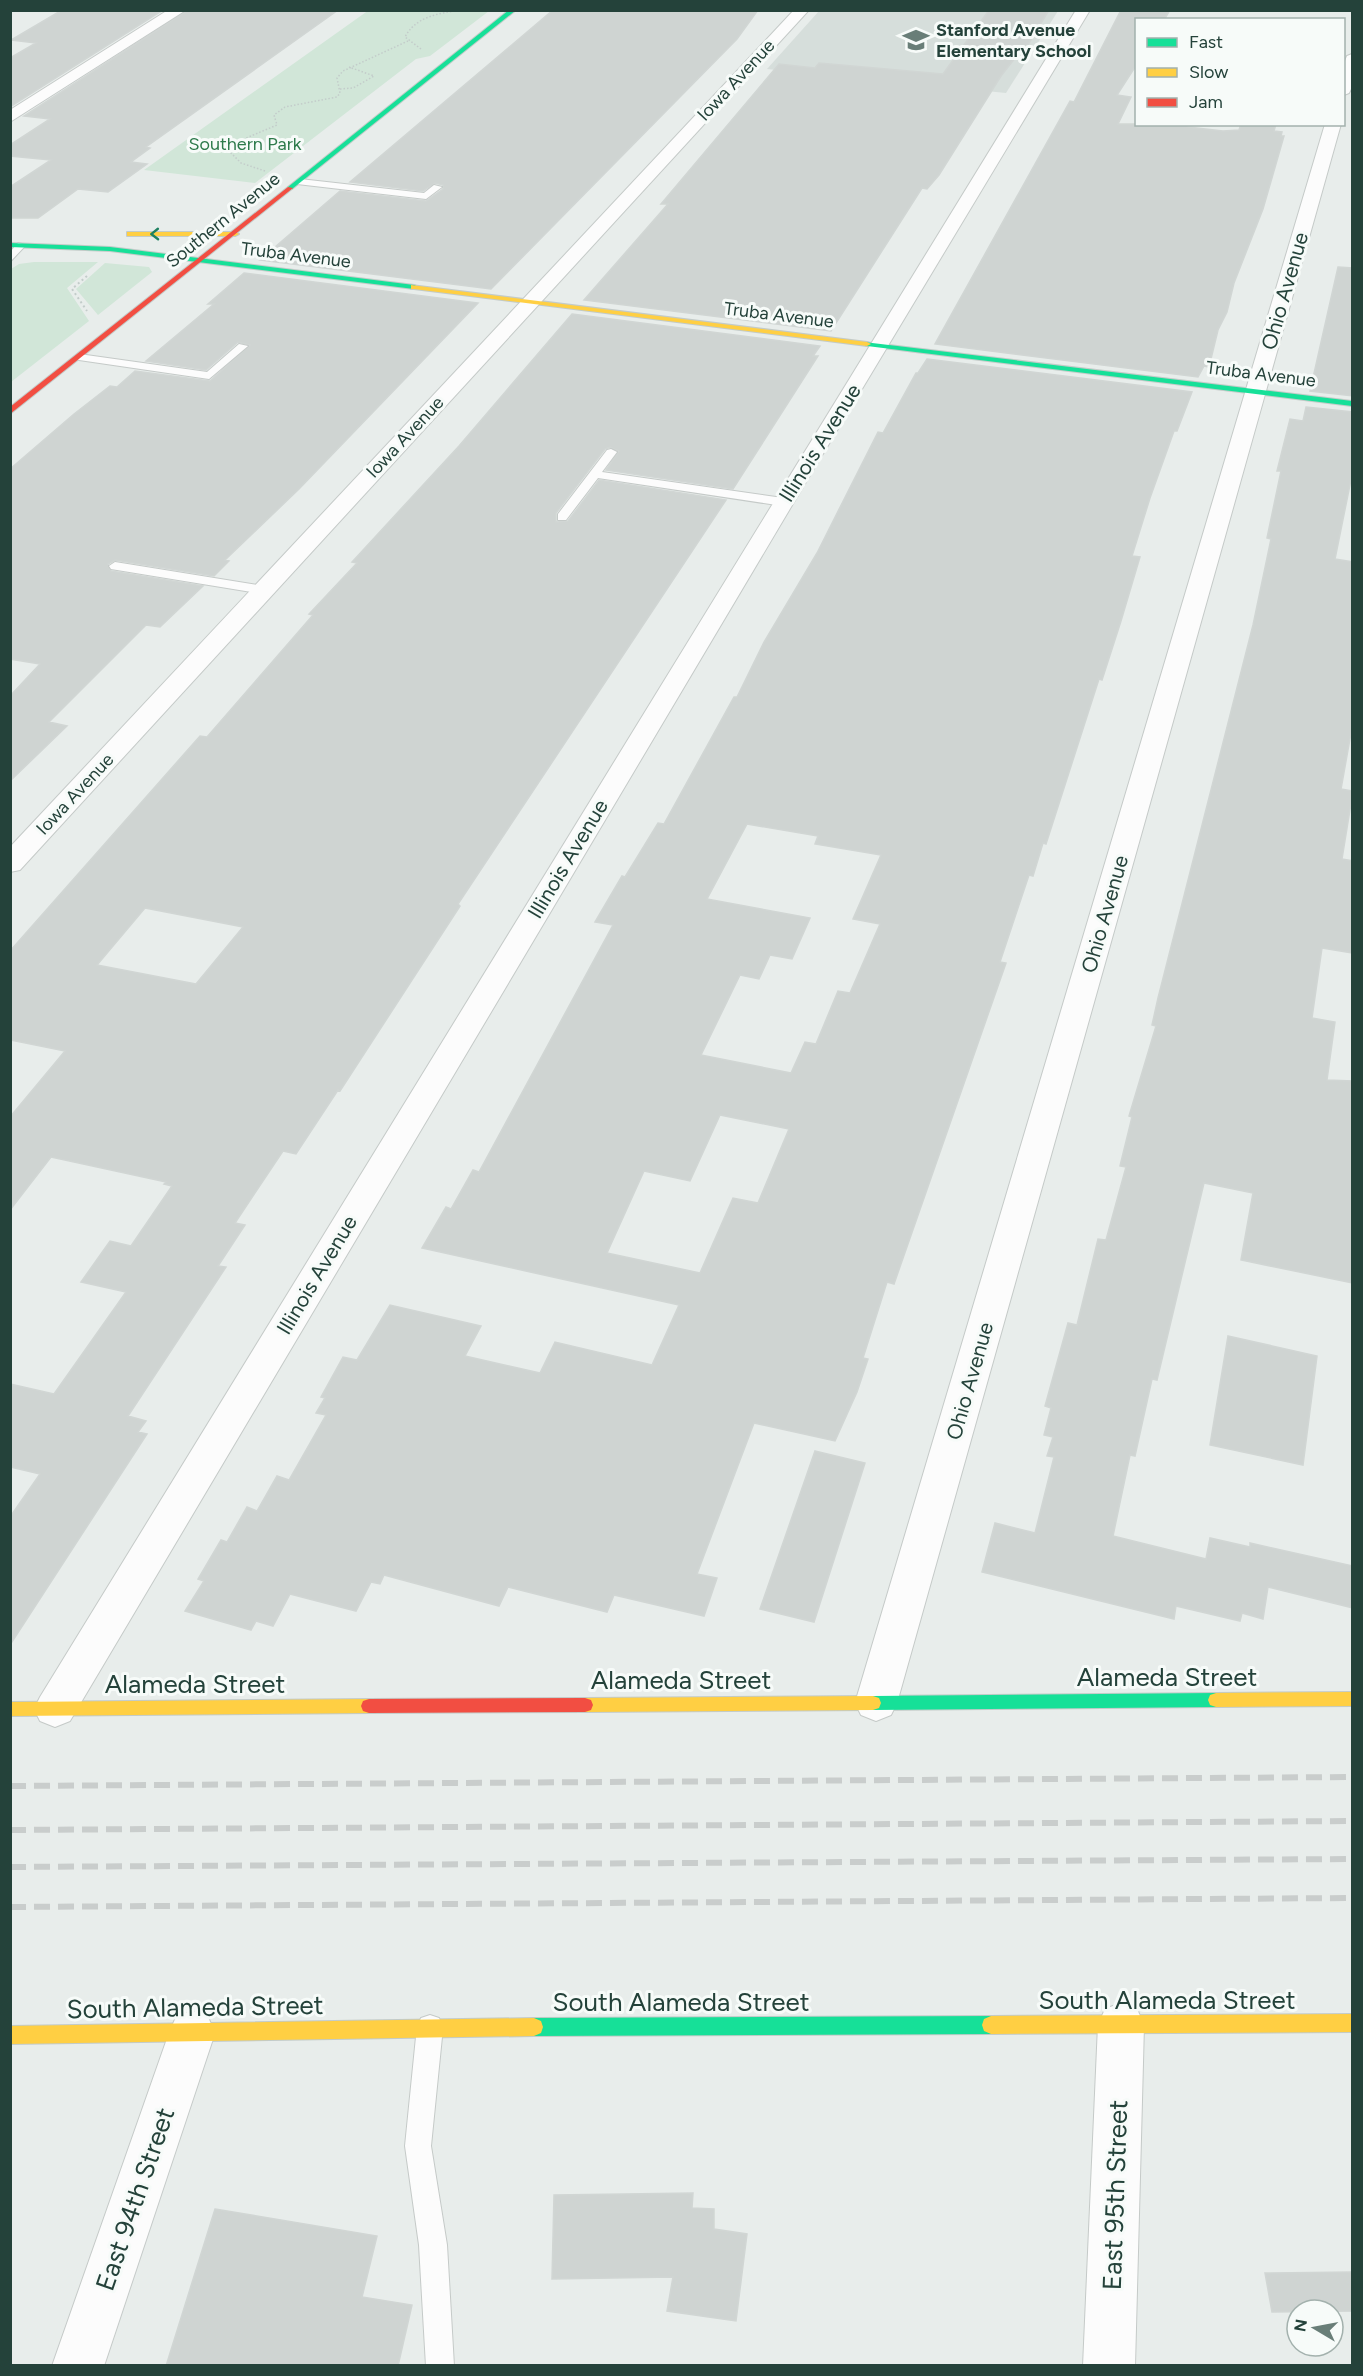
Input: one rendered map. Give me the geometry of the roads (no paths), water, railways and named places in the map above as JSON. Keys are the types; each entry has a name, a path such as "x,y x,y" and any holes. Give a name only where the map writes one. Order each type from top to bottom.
{"street":[{"path":"10,117 178,10"},
{"name":"Southern Avenue","path":"10,412 513,10"},
{"name":"Iowa Avenue","path":"10,864 802,10"},
{"name":"Illinois Avenue","path":"55,1709 783,502 881,345 1083,10"},
{"path":"1345,87 1353,59"},
{"name":"Ohio Avenue","path":"876,1703 1333,126"},
{"path":"16,245 40,245 110,234 235,234"},
{"name":"Truba Avenue","path":"40,245 110,249 1353,404"},
{"name":"Alameda Street","path":"10,1709 1353,1700"},
{"name":"South Alameda Street","path":"10,2035 430,2026 1353,2023"},
{"name":"East 95th Street","path":"1109,2366 1121,2025"},
{"name":"East 94th Street","path":"78,2366 192,2032"}],"lane":[{"path":"300,182 426,196 437,187"},
{"path":"10,259 16,245"},
{"path":"79,357 209,376 243,346"},
{"path":"562,517 611,452"},
{"path":"595,474 783,502"},
{"path":"115,566 262,590"},
{"path":"430,2026 418,2146 433,2245 440,2366"}],"railway":[{"path":"10,1786 1352,1777"},
{"path":"10,1830 1352,1821"},
{"path":"10,1867 1352,1859"},
{"path":"10,1907 1352,1898"}],"place":[{"name":"Stanford Avenue Elementary School","path":"916,40"}],"park label":[{"name":"Southern Park","path":"245,144"}]}
